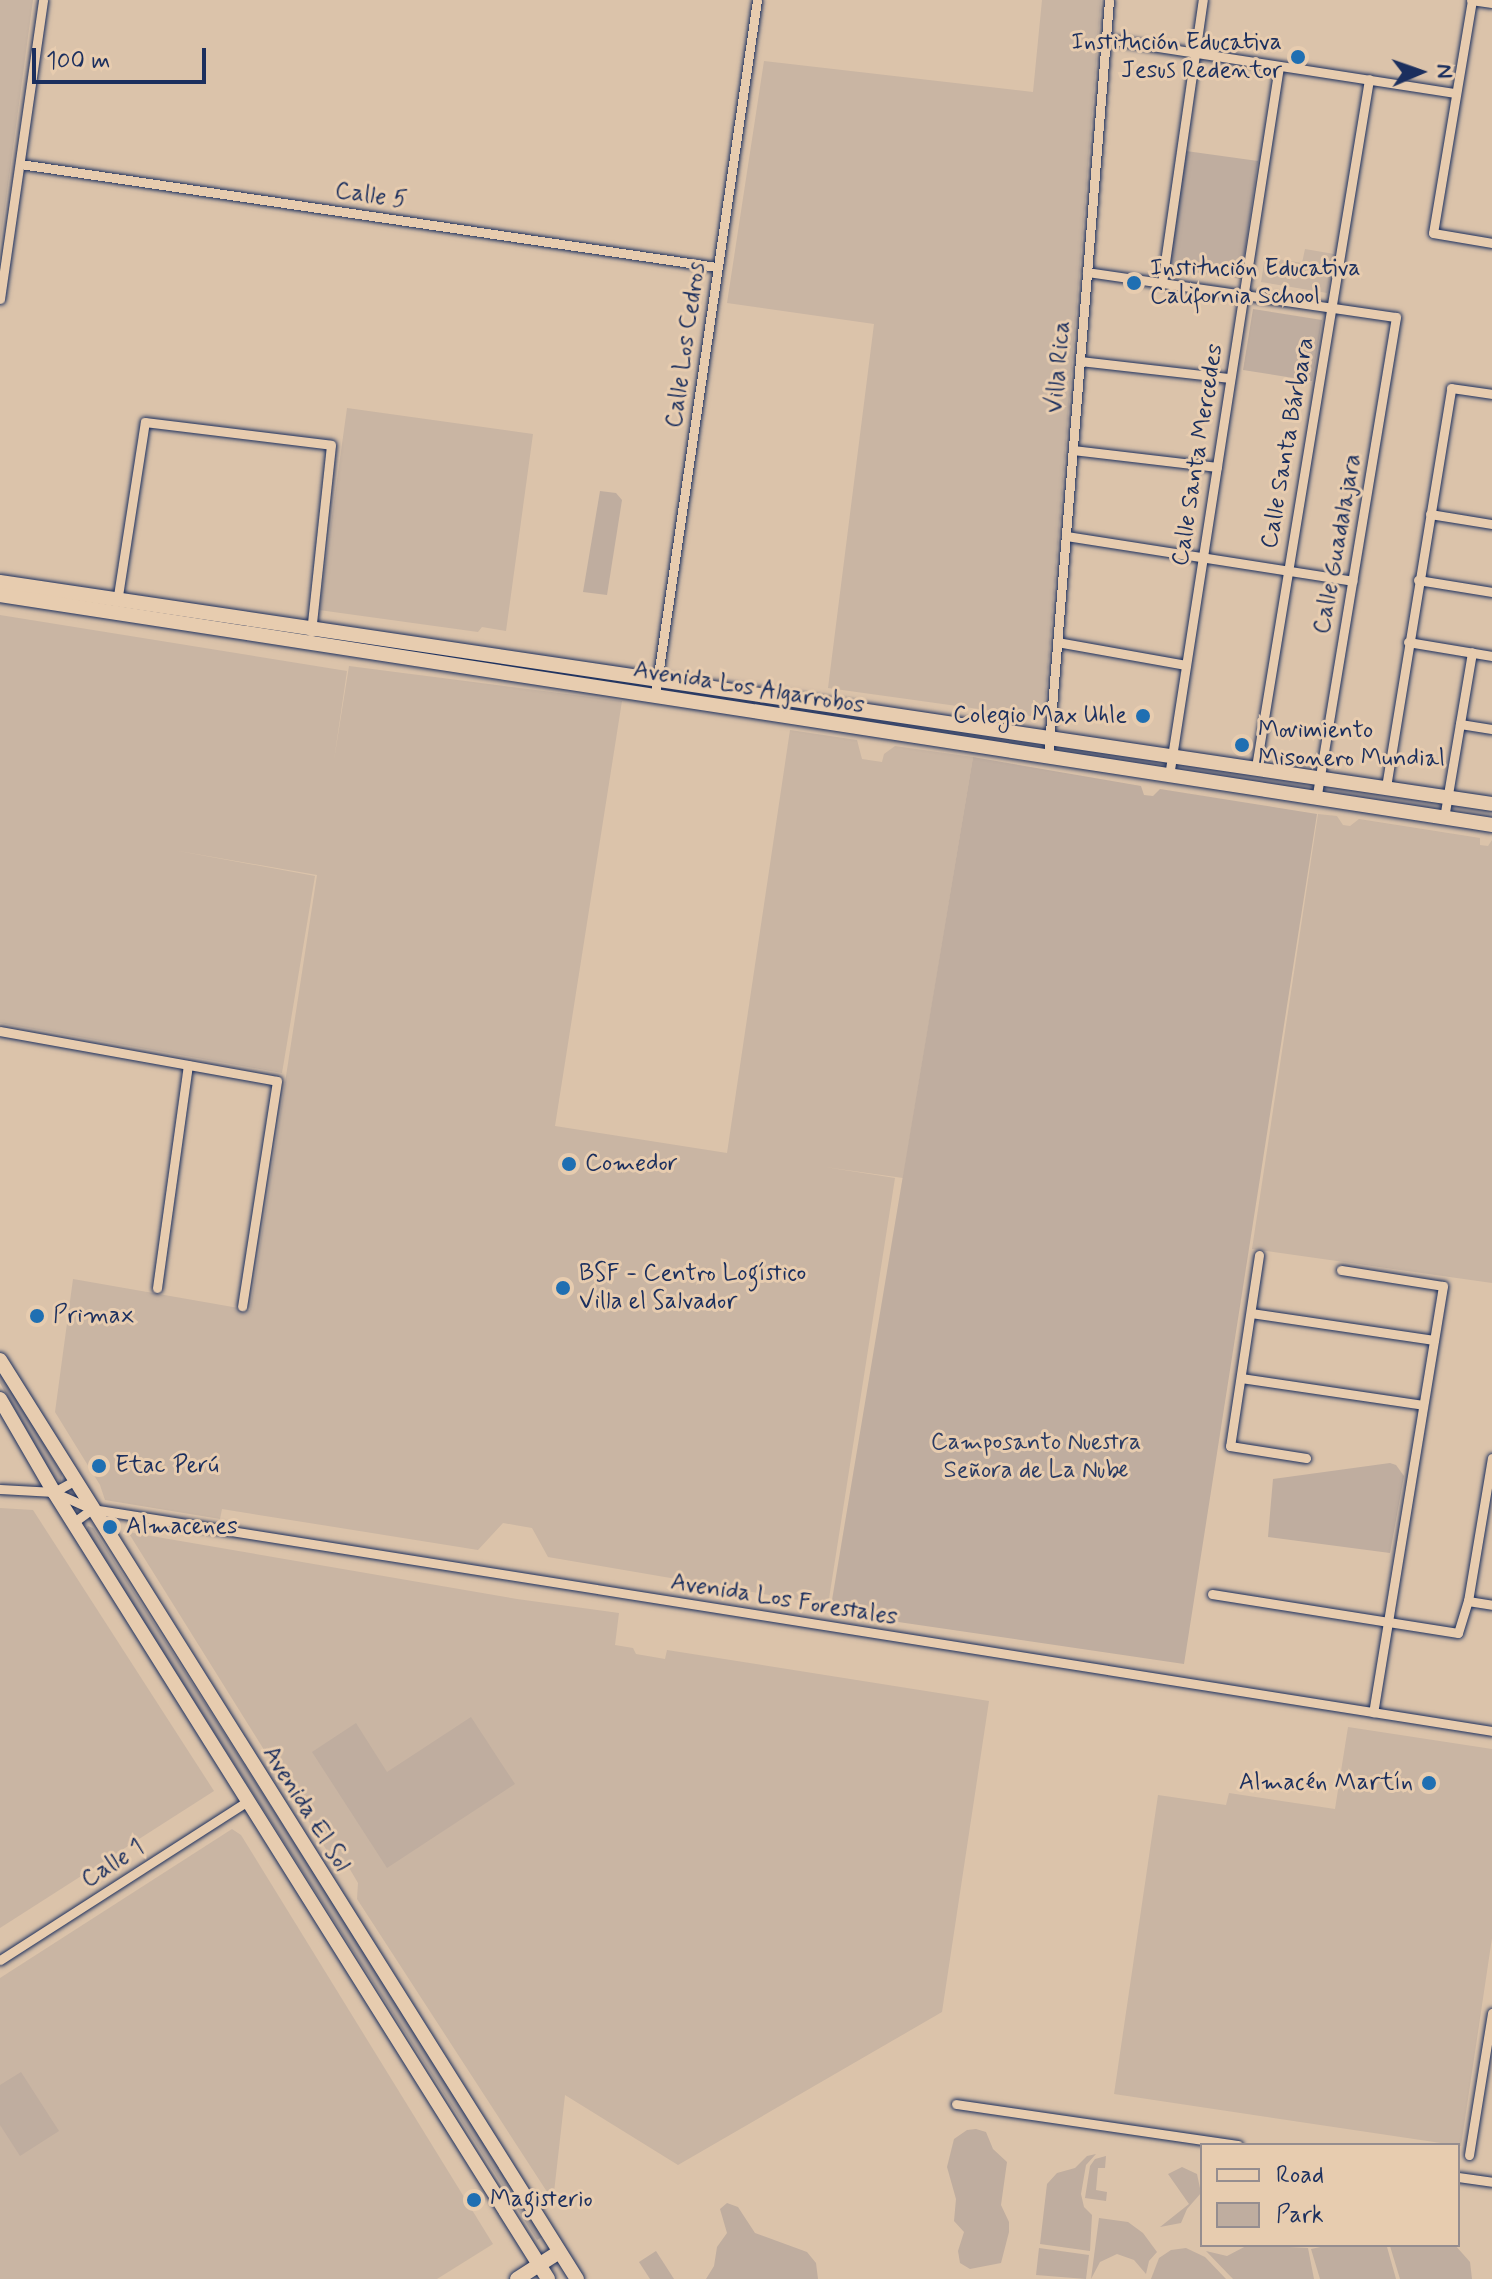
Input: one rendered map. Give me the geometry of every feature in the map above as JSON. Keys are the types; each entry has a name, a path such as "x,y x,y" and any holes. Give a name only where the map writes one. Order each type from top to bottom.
{"street":[{"path":"0,299 43,0"},
{"name":"Calle Los Cedros","path":"655,696 757,0"},
{"name":"Villa Rica","path":"1048,757 1109,0"},
{"path":"1162,283 1203,0"},
{"path":"1492,3 1472,0 1433,233 1492,243"},
{"path":"1106,39 1456,93"},
{"name":"Calle Santa Mercedes","path":"1169,776 1279,66"},
{"name":"Calle Santa Bárbara","path":"1256,767 1369,79"},
{"name":"Calle 5","path":"20,164 717,267"},
{"path":"1087,272 1330,308"},
{"name":"Calle Guadalajara","path":"1316,798 1396,317 1330,308"},
{"path":"1080,361 1230,378"},
{"path":"1386,787 1451,388 1492,394"},
{"path":"116,606 145,422 331,445 310,635"},
{"path":"1073,450 1217,467"},
{"path":"1430,514 1492,524"},
{"path":"1066,536 1352,581"},
{"path":"1418,580 1492,592"},
{"name":"Avenida Los Algarrobos","path":"0,582 116,606"},
{"name":"Avenida Los Algarrobos","path":"0,595 116,606 310,635 657,679 1492,804"},
{"name":"Avenida Los Algarrobos","path":"310,635 655,696 1492,825"},
{"path":"1057,642 1186,665"},
{"path":"1408,642 1492,656"},
{"path":"1444,818 1472,652"},
{"path":"1460,724 1492,729"},
{"path":"0,1031 277,1081 242,1306"},
{"path":"157,1288 188,1065"},
{"path":"1259,1255 1230,1446 1306,1458"},
{"path":"1341,1270 1443,1286 1373,1712"},
{"path":"1251,1313 1434,1340"},
{"name":"Avenida El Sol","path":"0,1360 573,2277"},
{"path":"1241,1378 1423,1405"},
{"name":"Avenida El Sol","path":"0,1399 54,1492 548,2279"},
{"path":"1212,1594 1458,1633 1468,1601 1492,1458"},
{"path":"0,1489 54,1492 74,1481"},
{"name":"Avenida Los Forestales","path":"54,1492 92,1509 1492,1731"},
{"path":"74,1522 92,1509"},
{"path":"1468,1601 1492,1605"},
{"name":"Calle 1","path":"0,1960 248,1801"},
{"path":"1469,2155 1492,2013"},
{"path":"956,2104 1224,2143"},
{"path":"1460,2177 1492,2182"},
{"path":"517,2279 559,2252"}],"shaded area":[{"path":"0,0 33,0 0,244"},
{"path":"1042,0 1101,0 1044,718 828,688 874,324 727,303 764,61 1033,92"},
{"path":"1305,249 1334,254 1327,293 1261,282 1265,257 1302,263"},
{"path":"347,408 533,434 506,631 482,627 478,632 319,610"},
{"path":"0,615 347,671 334,760 349,666 622,701 555,1126 727,1153 790,730 857,740 862,759 882,762 884,754 895,746 973,757 903,1178 825,1167 895,1178 828,1605 548,1557 532,1528 503,1523 478,1550 222,1509 220,1519 105,1500 100,1485 55,1412 73,1279 250,1310 317,875 173,850 315,876 282,1073 0,1023"},
{"path":"1318,814 1337,816 1343,825 1350,826 1359,819 1480,838 1480,845 1488,846 1492,840 1492,1283 1252,1249"},
{"path":"0,1508 33,1510 214,1791 0,1928"},
{"path":"128,1532 517,1599 619,1613 615,1645 633,1648 636,1654 665,1659 667,1650 989,1701 942,2012 678,2165 565,2095 553,2201 357,1899 358,1883 348,1866 334,1862"},
{"name":"Almacén Martín","path":"1348,1727 1492,1749 1492,1938 1461,2146 1460,2143 1441,2143 1114,2094 1158,1795 1226,1805 1229,1793 1335,1809"},
{"path":"232,1829 241,1835 493,2244 437,2279 0,2279 0,1978"}],"green space":[{"path":"1186,151 1258,161 1241,279 1169,269"},
{"path":"1253,309 1322,320 1312,381 1243,370"},
{"path":"600,491 616,493 622,500 607,595 583,592"},
{"name":"Camposanto Nuestra Señora de La Nube","path":"973,757 1141,786 1144,795 1153,796 1160,789 1317,814 1184,1664 830,1612"},
{"path":"0,1371 62,1474 61,1481 55,1480 0,1383"},
{"path":"1390,1463 1396,1465 1404,1476 1390,1553 1268,1537 1273,1479"},
{"path":"88,1526 93,1528 545,2235 537,2240 86,1531"},
{"path":"471,1717 515,1784 387,1868 312,1752 356,1723 387,1772"},
{"path":"21,2072 59,2131 20,2156 0,2125 0,2085"},
{"path":"967,2130 986,2132 993,2149 1007,2162 1001,2205 1009,2222 1009,2232 1001,2263 970,2269 960,2263 958,2251 964,2232 954,2221 956,2199 947,2167 954,2139"},
{"path":"1096,2154 1086,2165 1081,2194 1084,2207 1092,2215 1090,2251 1040,2244 1047,2184 1057,2173 1075,2168 1087,2156"},
{"path":"1106,2156 1105,2168 1098,2168 1096,2190 1107,2192 1106,2201 1085,2198 1090,2166 1095,2159"},
{"path":"1182,2167 1197,2174 1200,2194 1187,2209 1181,2223 1160,2227 1189,2204 1168,2174"},
{"path":"727,2203 738,2207 755,2233 807,2252 816,2263 818,2279 706,2279 714,2266 717,2247 727,2233 720,2209"},
{"path":"1099,2218 1128,2222 1143,2233 1157,2252 1149,2261 1146,2274 1134,2260 1117,2254 1100,2262 1091,2279"},
{"path":"1244,2247 1308,2248 1314,2279 1233,2279 1206,2251 1227,2256"},
{"path":"1387,2247 1396,2279 1320,2279 1311,2249"},
{"path":"1390,2247 1457,2247 1470,2262 1472,2279 1400,2279"},
{"path":"1039,2248 1089,2255 1086,2279 1036,2275"},
{"path":"1186,2248 1205,2257 1226,2279 1151,2279 1159,2258 1171,2250"},
{"path":"656,2251 674,2279 650,2279 639,2262"}],"place":[{"name":"Institución Educativa Jesus Redentor","path":"1298,57"},
{"name":"Institución Educativa California School","path":"1134,283"},
{"name":"Colegio Max Uhle","path":"1143,716"},
{"name":"Movimiento Misonero Mundial","path":"1242,745"},
{"name":"Comedor","path":"569,1164"},
{"name":"BSF - Centro Logístico Villa el Salvador","path":"563,1288"},
{"name":"Primax","path":"37,1316"},
{"name":"Etac Perú","path":"99,1466"},
{"name":"Almacenes","path":"110,1527"},
{"name":"Almacén Martín","path":"1429,1783"},
{"name":"Magisterio","path":"474,2200"}]}
